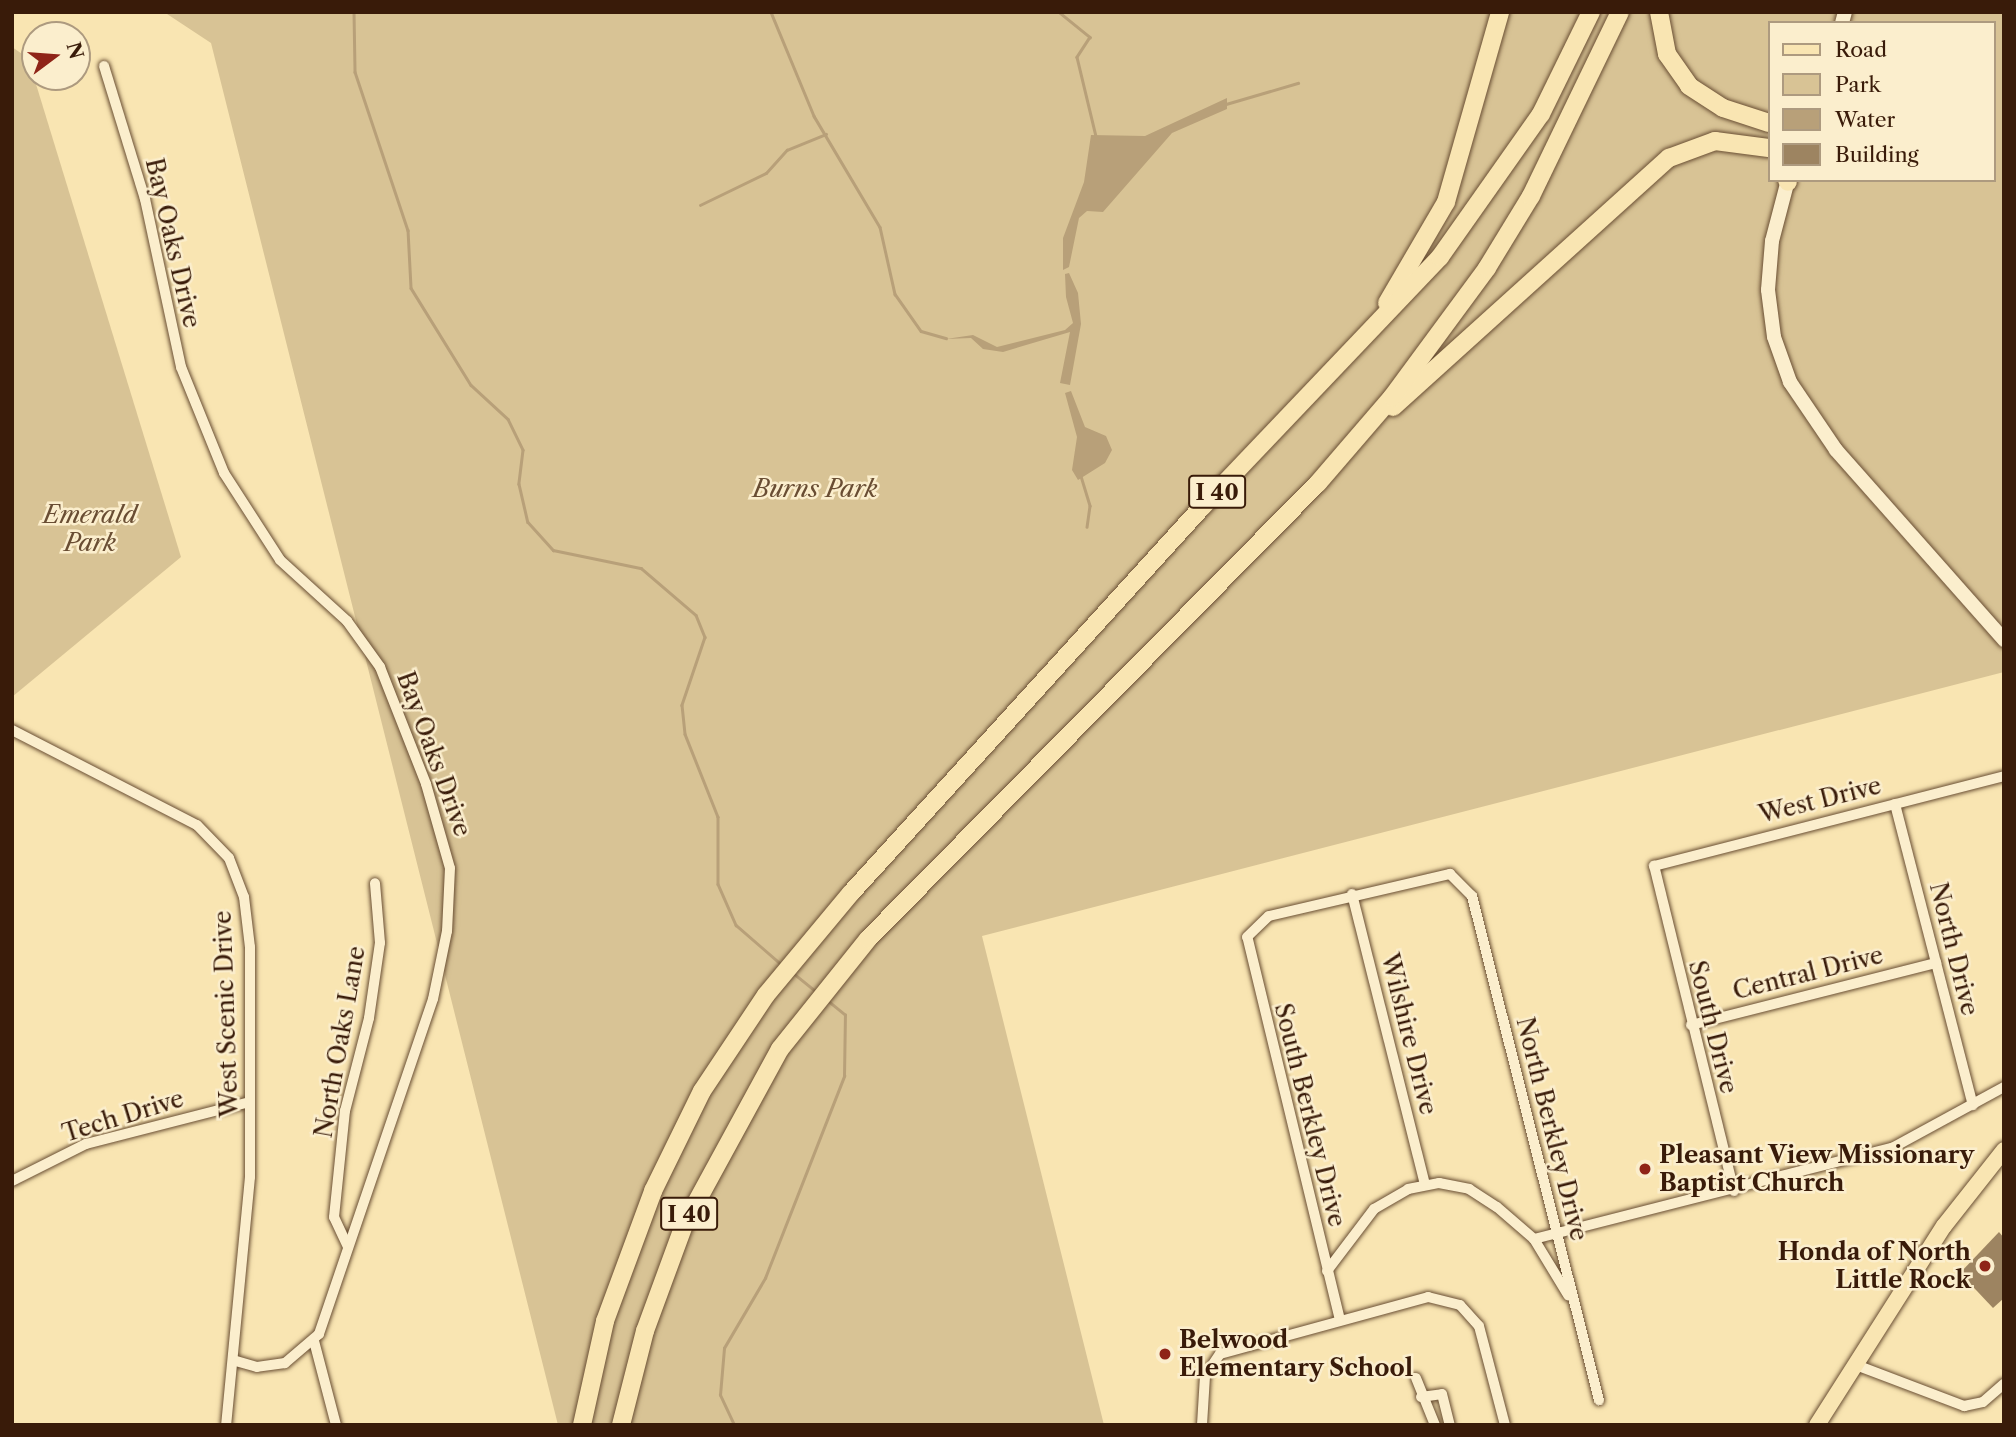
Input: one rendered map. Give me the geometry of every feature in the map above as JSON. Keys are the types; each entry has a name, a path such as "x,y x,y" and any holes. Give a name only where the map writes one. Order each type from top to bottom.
{"highway":[{"path":"1371,329 1446,202 1500,12"},
{"name":"I 40","path":"582,1425 606,1321 658,1179 702,1091 766,995 805,944 1440,257 1541,114 1591,12"},
{"name":"I 40","path":"621,1425 645,1331 684,1225 723,1146 800,1022 839,972 1364,432 1457,311 1524,208 1620,12"},
{"path":"1659,12 1667,54 1689,86 1723,108 1768,123"},
{"path":"1364,432 1669,158 1715,141 1768,148"}],"main road":[{"path":"1817,1425 1944,1226 2004,1150"}],"street":[{"name":"Bay Oaks Drive","path":"104,66 145,199 181,367 224,473 280,559 346,621 380,667 448,856 450,904 433,999 314,1341"},
{"path":"1788,182 1772,241 1768,290 1774,337 1790,382 1836,450 2004,639"},
{"name":"West Scenic Drive","path":"12,730 197,825 229,858 244,897 250,947 248,1223 226,1425"},
{"name":"West Drive","path":"1652,873 1654,866 1671,858 2004,776"},
{"name":"North Drive","path":"1895,804 1973,1105"},
{"name":"North Berkley Drive","path":"1352,894 1436,873 1453,875 1472,897 1599,1400"},
{"name":"South Drive","path":"1652,873 1734,1191"},
{"name":"North Oaks Lane","path":"348,1247 334,1217 345,1111 369,1018 380,943 375,883"},
{"name":"South Berkley Drive","path":"1340,1320 1247,950 1256,923 1352,894"},
{"name":"Wilshire Drive","path":"1352,894 1425,1185"},
{"name":"Central Drive","path":"1691,1025 1936,962"},
{"path":"1534,1239 1557,1236 1892,1148 2004,1087"},
{"name":"Tech Drive","path":"12,1181 86,1144 249,1102"},
{"path":"1327,1271 1374,1209 1425,1185 1454,1185 1481,1195 1534,1239 1576,1310"},
{"path":"1202,1425 1205,1376 1220,1354 1428,1297 1460,1305 1482,1334 1505,1425"},
{"path":"233,1360 279,1365 314,1341 336,1425"},
{"path":"1856,1365 1964,1406 1983,1402 2004,1384"},
{"path":"1416,1378 1421,1397 1435,1425"},
{"path":"1421,1397 1441,1394 1450,1425"}],"green space":[{"name":"Burns Park","path":"164,12 2004,12 2004,672 982,936 1104,1425 558,1425 211,43"},
{"name":"Emerald Park","path":"12,47 21,53 21,91 38,91 181,557 12,697"}],"water":[{"path":"1227,98 1227,109 1172,133 1103,212 1087,211 1079,218 1069,267 1063,270 1063,238 1084,182 1091,135 1145,136"},
{"path":"1069,273 1078,293 1081,324 1070,385 1060,383 1070,332 1003,352 983,349 971,338 946,339 973,335 997,347 1065,330 1073,323 1066,297 1065,274"},
{"path":"1071,391 1085,427 1106,436 1112,450 1105,463 1078,480 1072,470 1077,437 1065,393"}],"building":[{"name":"Honda of North Little Rock","path":"1999,1232 2004,1238 2004,1298 1993,1308 1960,1273"}],"waterway":[{"path":"354,12 355,72 408,230 411,288 471,385 508,419 523,450 519,484 528,522 553,550 641,568 696,615 705,637 682,705 685,734 718,817 718,884 736,925 781,964"},
{"path":"771,12 814,116 880,227 895,294 921,331 946,338"},
{"path":"1059,12 1090,37 1077,57 1096,136"},
{"path":"1226,104 1298,83"},
{"path":"700,205 766,173 787,150 826,134"},
{"path":"1081,476 1090,506 1087,527"},
{"path":"792,972 817,992"},
{"path":"734,1425 720,1395 724,1348 765,1278 844,1076 845,1015 828,1001"}],"place":[{"name":"Pleasant View Missionary Baptist Church","path":"1645,1169"},
{"name":"Honda of North Little Rock","path":"1985,1266"},
{"name":"Belwood Elementary School","path":"1165,1354"}]}
